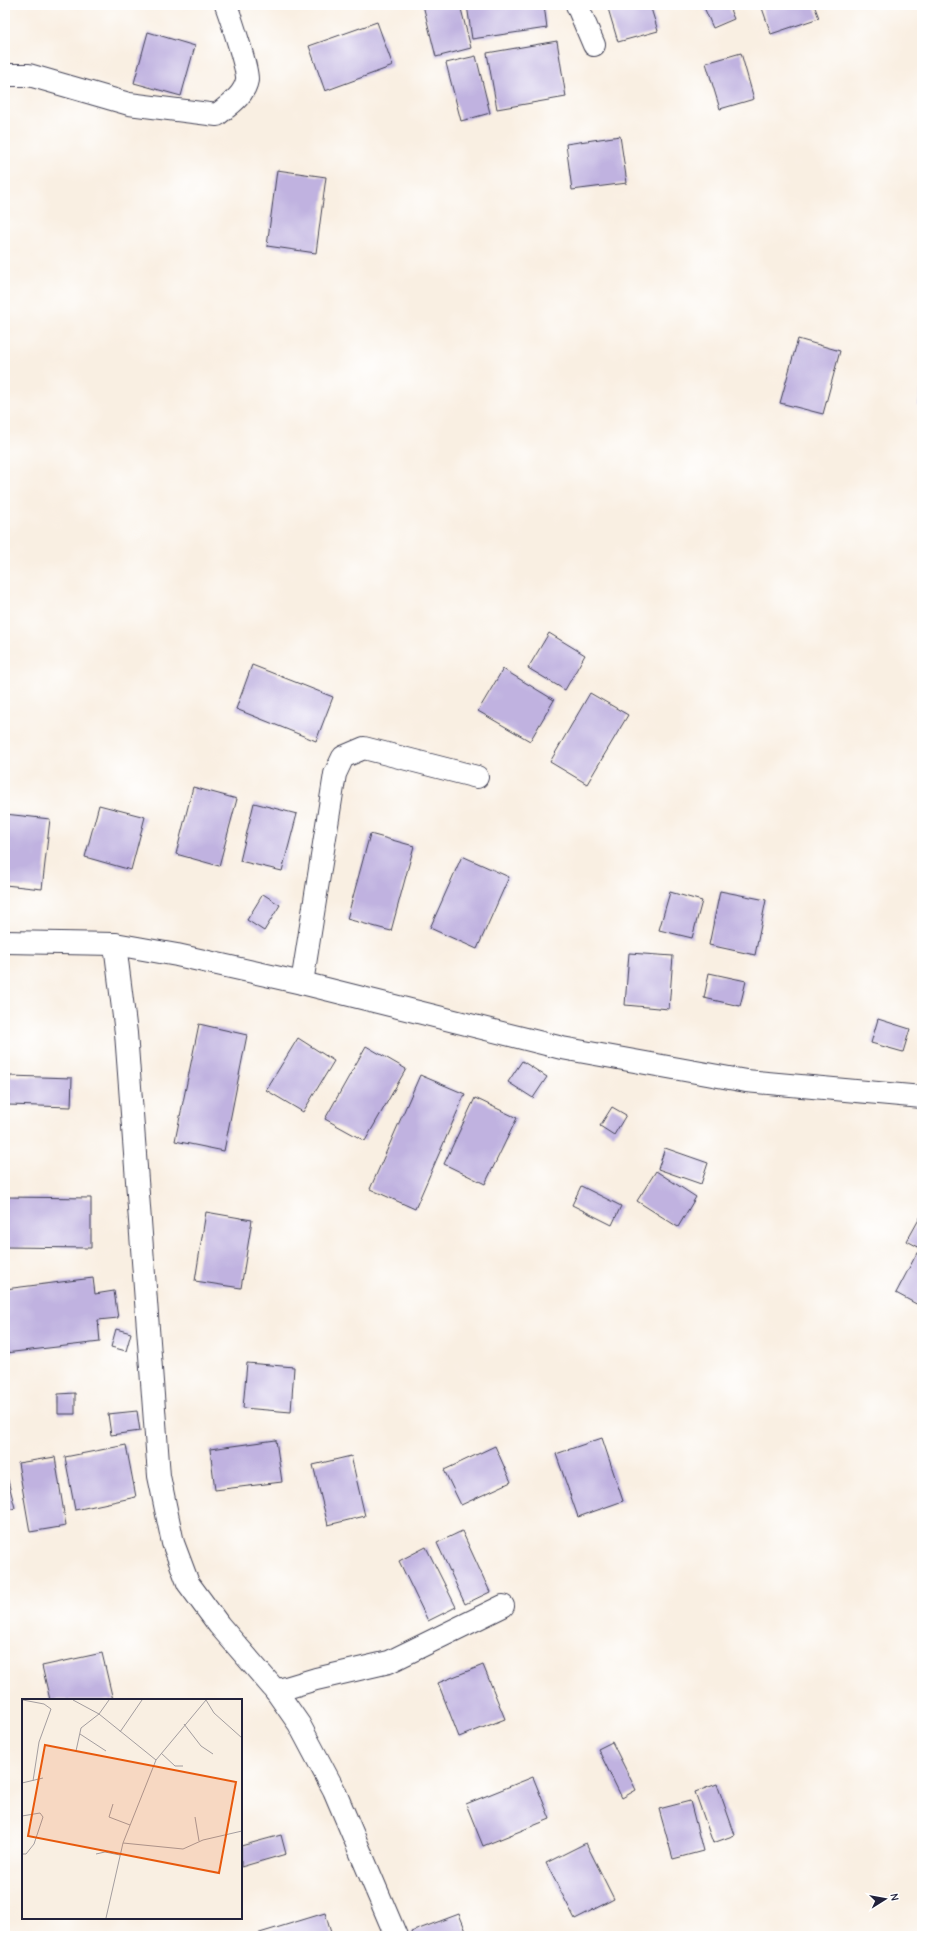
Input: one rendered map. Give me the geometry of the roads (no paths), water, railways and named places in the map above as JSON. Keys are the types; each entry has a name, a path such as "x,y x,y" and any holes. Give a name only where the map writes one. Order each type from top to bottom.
{"street":[{"path":"5,75 29,75 129,104 217,115 240,96 248,79 233,23 226,5"},
{"path":"576,5 594,44"},
{"path":"302,983 335,774 343,757 364,748 477,777"},
{"path":"5,942 115,944 177,955 302,983 562,1048 746,1081 922,1097"},
{"path":"115,944 126,1033 159,1476 173,1543 188,1583 219,1625 276,1691 299,1724 334,1790 396,1936"},
{"path":"276,1691 316,1679 389,1662 503,1606"}]}
